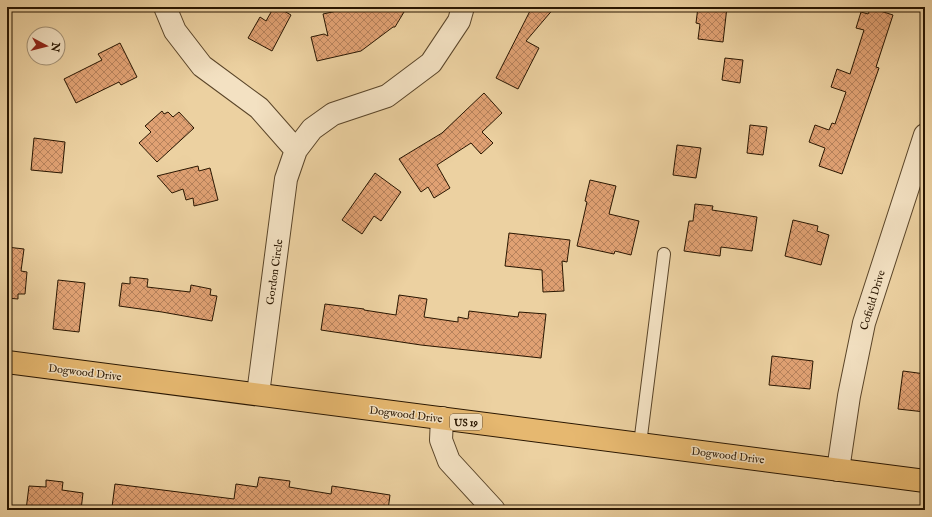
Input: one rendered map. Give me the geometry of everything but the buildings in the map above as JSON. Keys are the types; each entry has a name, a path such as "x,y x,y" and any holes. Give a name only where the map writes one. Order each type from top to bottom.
{"main road":[{"name":"Dogwood Drive","path":"7,362 925,481"}],"street":[{"path":"165,7 175,31 202,66 259,108 296,150"},
{"name":"Gordon Circle","path":"258,394 286,179 296,150 312,129 333,114 387,96 431,63 459,21 464,7"},
{"name":"Cofield Drive","path":"838,470 848,396 864,323 925,135"},
{"path":"442,418 441,440 450,461 494,510"}],"lane":[{"path":"640,444 664,254"}]}
